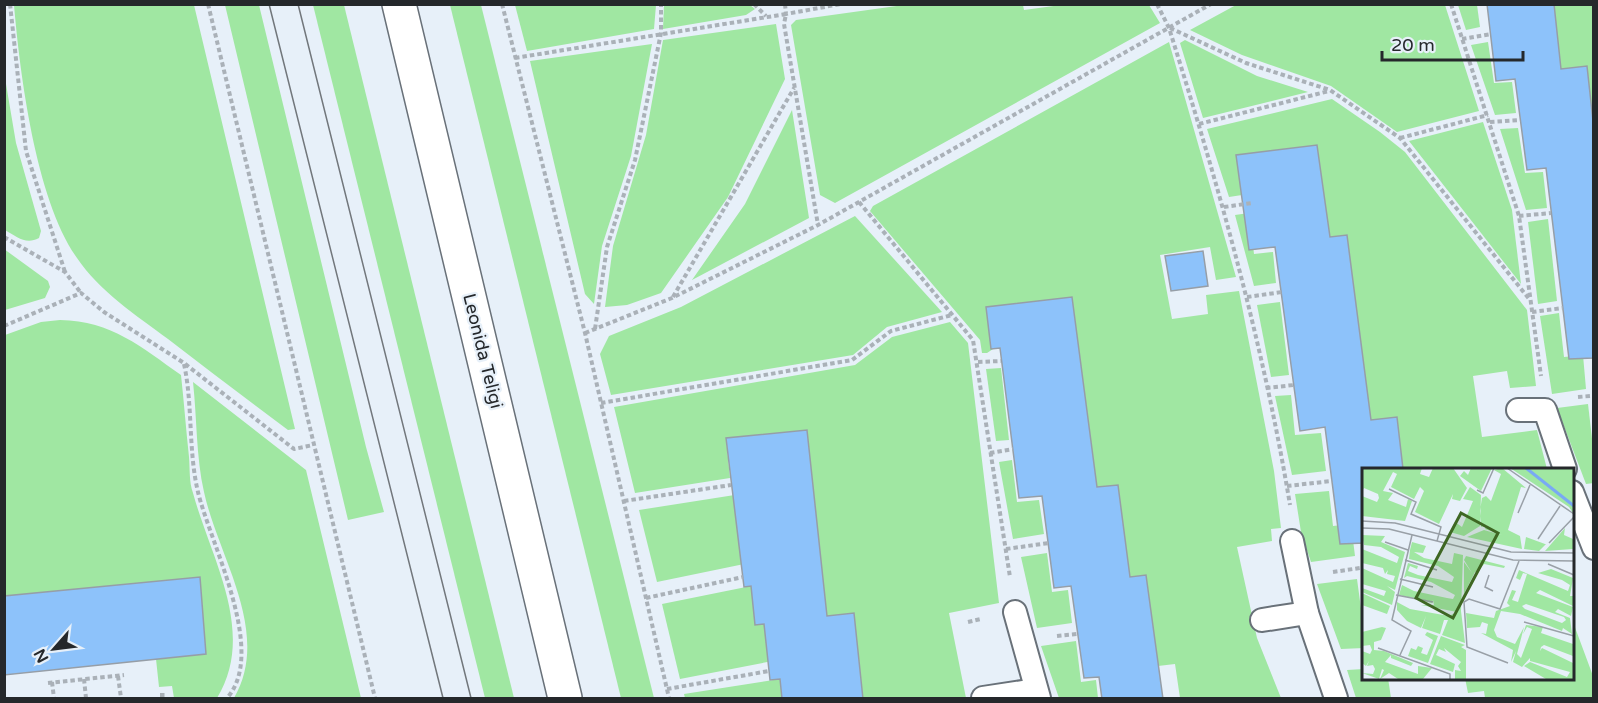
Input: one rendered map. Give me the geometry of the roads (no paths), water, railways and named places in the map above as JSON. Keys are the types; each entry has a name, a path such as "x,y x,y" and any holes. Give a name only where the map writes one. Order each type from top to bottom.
{"street":[{"name":"Leonida Teligi","path":"399,4 565,699"}],"lane":[{"path":"1518,410 1545,410 1565,468"},
{"path":"1574,500 1586,547"},
{"path":"1292,541 1307,613 1336,699"},
{"path":"983,699 1038,694 1015,612"},
{"path":"1262,620 1307,613"}],"tram line":[{"path":"269,4 443,698"},
{"path":"298,4 471,698"}]}
